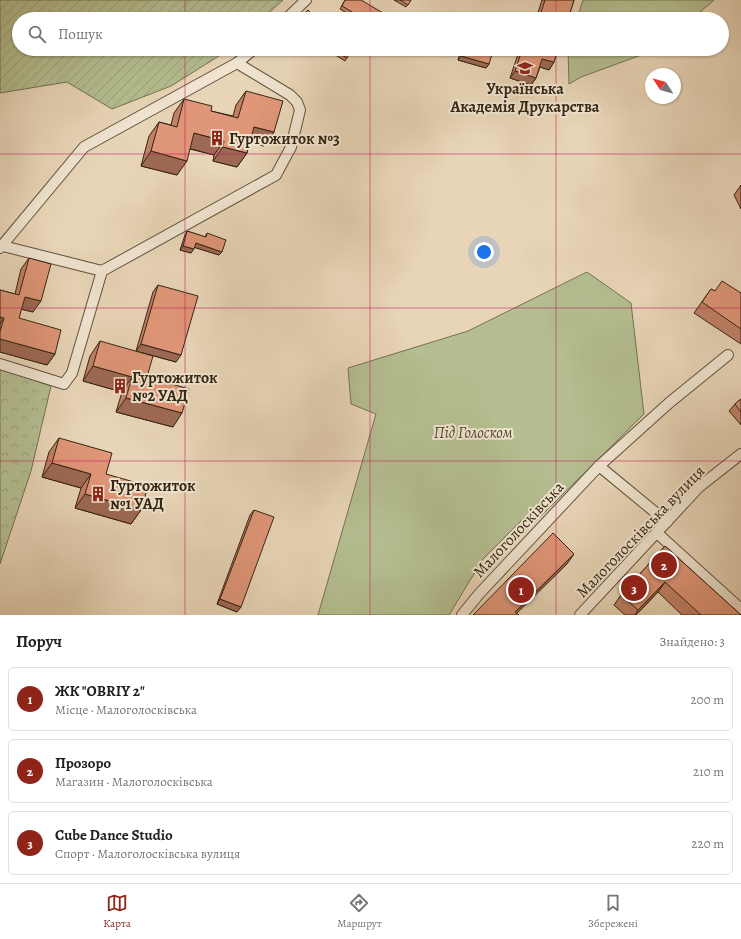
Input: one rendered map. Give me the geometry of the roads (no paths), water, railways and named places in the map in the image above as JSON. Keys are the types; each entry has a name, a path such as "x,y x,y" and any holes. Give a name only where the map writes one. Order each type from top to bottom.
{"street":[{"path":"293,12 306,0"},
{"path":"237,63 290,95 297,102 300,110 291,147 276,175 102,271 1,247 84,146 237,63 246,56"},
{"path":"0,364 64,384 72,373 102,271"},
{"name":"Малоголосківська","path":"462,615 478,594 599,466 669,403 728,355"},
{"name":"Малоголосківська вулиця","path":"580,615 699,487 741,454"},
{"path":"599,466 666,522"},
{"path":"657,533 741,608"}],"place":[{"name":"Українська Академія Друкарства","path":"525,68"},
{"name":"Гуртожиток №3","path":"217,138"},
{"name":"Гуртожиток №2 УАД","path":"120,386"},
{"name":"Гуртожиток №1 УАД","path":"98,494"},
{"name":"Прозоро","path":"664,565"},
{"name":"Cube Dance Studio","path":"634,588"},
{"name":"ЖК \"OBRIY 2\"","path":"521,590"}],"park label":[{"name":"Під Голоском","path":"473,432"}]}
